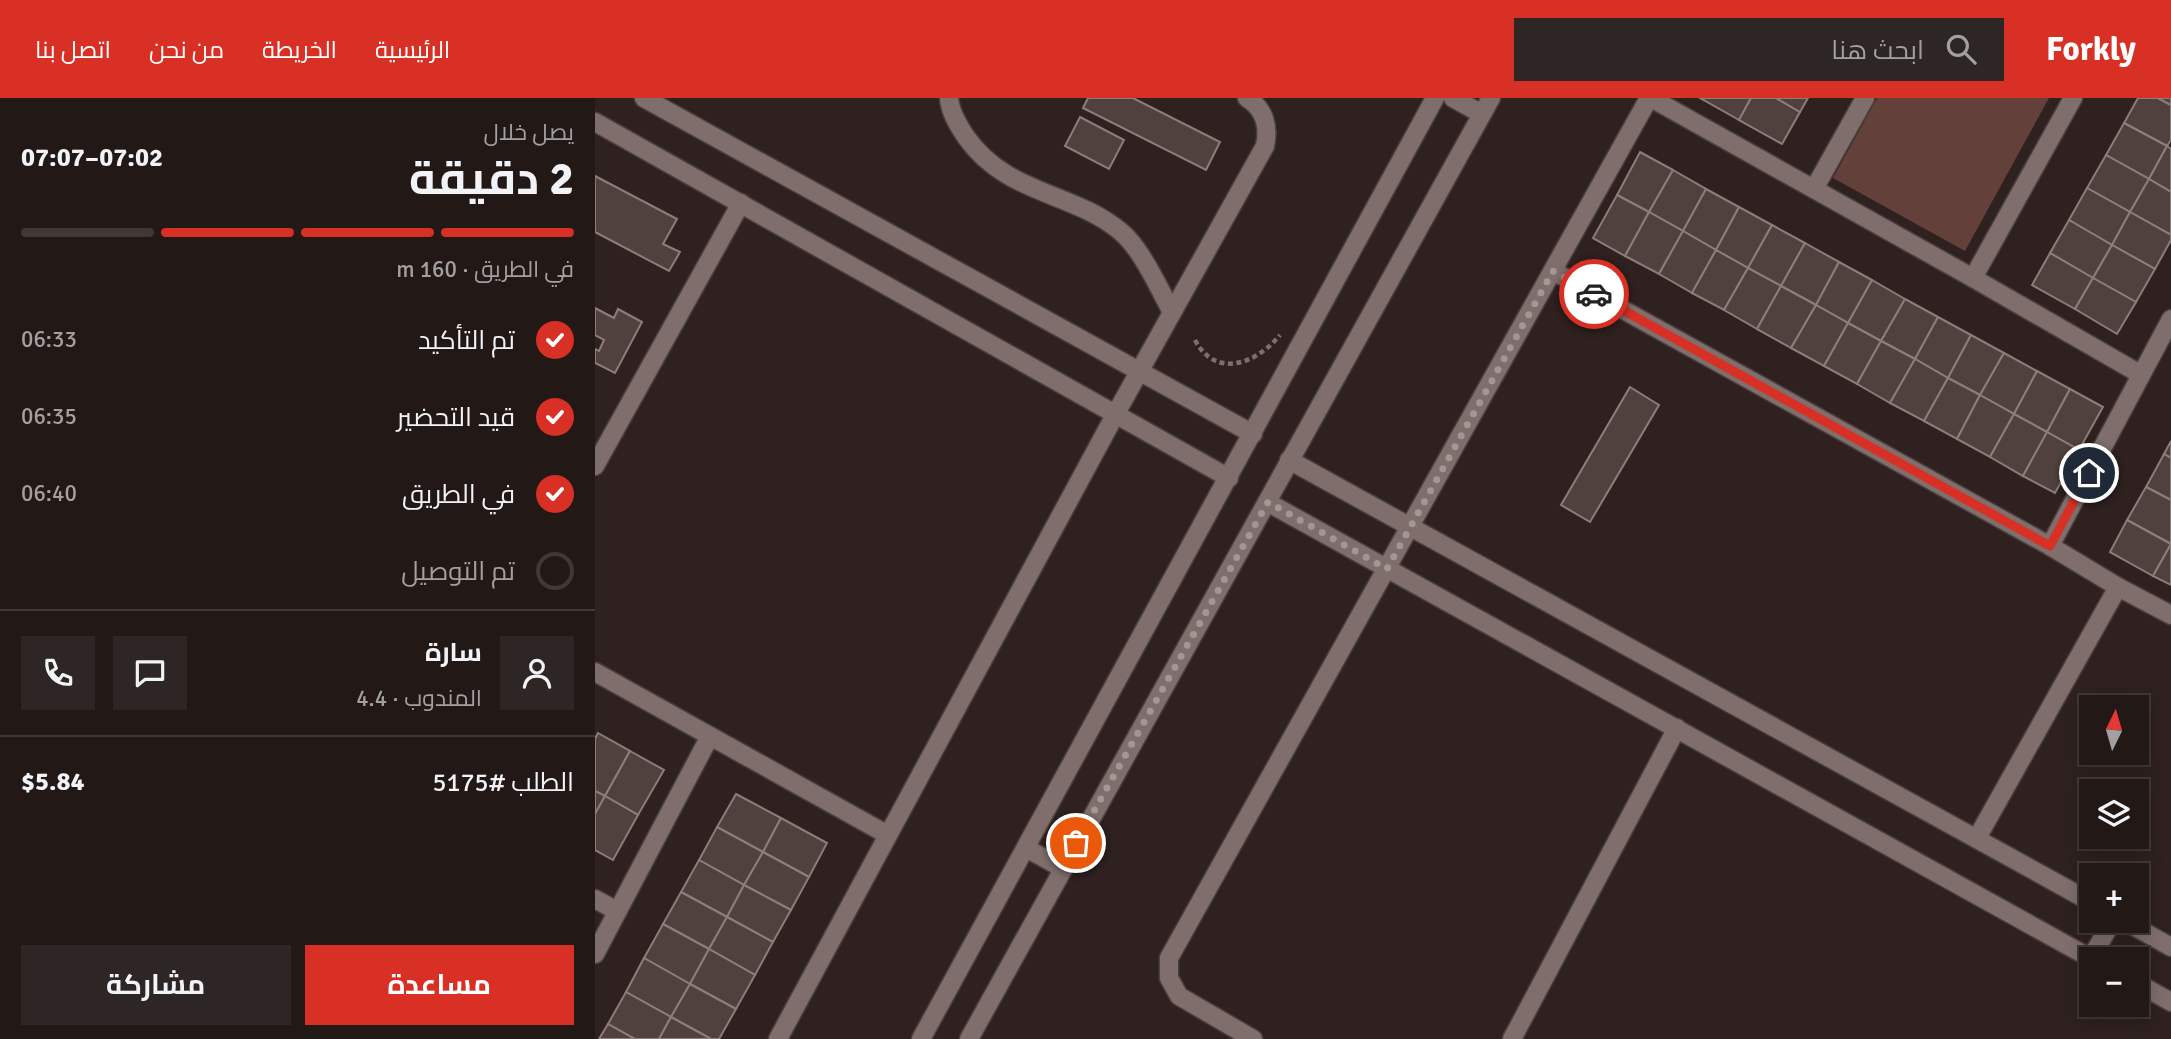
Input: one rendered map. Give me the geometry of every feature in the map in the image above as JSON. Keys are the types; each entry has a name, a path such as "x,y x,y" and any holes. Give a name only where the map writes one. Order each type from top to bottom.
{"street":[{"path":"644,98 1253,434"},
{"path":"949,98 961,129 993,165 1044,194 1088,211 1122,232 1133,244 1172,312"},
{"path":"778,1039 1115,415 1265,146 1266,122 1261,111 1247,98"},
{"path":"921,1039 1435,98"},
{"path":"1453,98 1482,114"},
{"path":"969,1039 1491,98"},
{"path":"1253,1039 1179,996 1169,978 1170,958 1650,98 2140,374"},
{"path":"1814,189 1865,98"},
{"path":"1973,278 2073,98"},
{"path":"595,122 1229,478"},
{"path":"597,458 741,203"},
{"path":"1553,271 2171,615"},
{"path":"2050,546 2171,319"},
{"path":"1289,460 2079,895"},
{"path":"1268,502 2079,952"},
{"path":"1977,838 2118,587"},
{"path":"595,672 888,835"},
{"path":"1512,1039 1678,728"},
{"path":"595,954 711,736"},
{"path":"1026,848 1062,868"},
{"path":"595,899 617,911"},
{"path":"2146,933 2171,947"},
{"path":"2149,990 2171,1002"}],"path":[{"path":"1195,340 1207,356 1215,360 1225,363 1243,362 1261,354 1280,334"}],"shaded area":[{"path":"1877,98 2049,98 1965,251 1833,178"}],"building":[{"path":"1088,98 1133,98 1220,142 1206,170 1083,108"},
{"path":"1700,98 1751,98 1739,120"},
{"path":"1751,98 1776,98 1800,112 1782,144 1739,120"},
{"path":"1776,98 1808,98 1800,112"},
{"path":"2138,98 2158,98 2171,105 2171,140 2167,146 2124,123"},
{"path":"2158,98 2171,98 2171,105"},
{"path":"1080,117 1124,140 1109,169 1065,146"},
{"path":"2124,123 2167,146 2149,179 2106,155"},
{"path":"2167,146 2171,149 2171,192 2149,179"},
{"path":"1640,152 1673,170 1649,212 1617,195"},
{"path":"2106,155 2149,179 2130,212 2087,188"},
{"path":"1673,170 1706,189 1683,231 1649,212"},
{"path":"595,176 677,219 663,244 680,252 669,271 595,232"},
{"path":"2149,179 2171,192 2171,235 2130,212"},
{"path":"2087,188 2130,212 2112,245 2069,220"},
{"path":"1706,189 1739,207 1716,250 1683,231"},
{"path":"1617,195 1649,212 1625,256 1593,238"},
{"path":"1739,207 1772,225 1748,268 1716,250"},
{"path":"1649,212 1683,231 1659,274 1625,256"},
{"path":"2130,212 2171,235 2171,240 2155,269 2112,245"},
{"path":"2069,220 2112,245 2093,278 2050,253"},
{"path":"1772,225 1805,243 1781,286 1748,268"},
{"path":"1683,231 1716,250 1692,293 1659,274"},
{"path":"1805,243 1839,262 1816,305 1781,286"},
{"path":"2112,245 2155,269 2136,302 2093,278"},
{"path":"1716,250 1748,268 1724,310 1692,293"},
{"path":"2050,253 2093,278 2075,309 2032,285"},
{"path":"1839,262 1872,280 1848,323 1816,305"},
{"path":"1748,268 1781,286 1757,329 1724,310"},
{"path":"2093,278 2136,302 2117,334 2075,309"},
{"path":"1872,280 1905,299 1881,341 1848,323"},
{"path":"1781,286 1816,305 1791,348 1757,329"},
{"path":"1905,299 1938,317 1915,359 1881,341"},
{"path":"1816,305 1848,323 1824,366 1791,348"},
{"path":"595,308 614,318 618,309 642,322 615,373 595,363 595,349 599,351 604,340 595,335"},
{"path":"1938,317 1971,335 1948,378 1915,359"},
{"path":"1848,323 1881,341 1857,384 1824,366"},
{"path":"1971,335 2004,353 1980,395 1948,378"},
{"path":"1881,341 1915,359 1890,403 1857,384"},
{"path":"2004,353 2037,371 2014,414 1980,395"},
{"path":"1915,359 1948,378 1924,421 1890,403"},
{"path":"2037,371 2070,389 2047,432 2014,414"},
{"path":"1948,378 1980,395 1957,439 1924,421"},
{"path":"1630,387 1659,405 1590,522 1561,505"},
{"path":"2070,389 2103,407 2079,450 2047,432"},
{"path":"1980,395 2014,414 1990,457 1957,439"},
{"path":"2014,414 2047,432 2023,476 1990,457"},
{"path":"2047,432 2079,450 2055,493 2023,476"},
{"path":"2171,441 2171,458 2164,454"},
{"path":"2164,454 2171,458 2171,500 2146,487"},
{"path":"2146,487 2171,500 2171,544 2127,520"},
{"path":"2127,520 2171,544 2153,576 2110,552"},
{"path":"2171,544 2171,585 2153,576"},
{"path":"598,733 630,751 605,796 595,791 595,739"},
{"path":"630,751 664,770 638,815 605,796"},
{"path":"595,791 605,796 595,814"},
{"path":"736,794 781,818 763,852 717,827"},
{"path":"605,796 638,815 613,860 595,850 595,814"},
{"path":"781,818 827,843 809,877 763,852"},
{"path":"717,827 763,852 744,885 699,860"},
{"path":"763,852 809,877 791,910 744,885"},
{"path":"699,860 744,885 727,917 681,892"},
{"path":"744,885 791,910 773,942 727,917"},
{"path":"681,892 727,917 709,949 663,924"},
{"path":"727,917 773,942 755,975 709,949"},
{"path":"663,924 709,949 690,984 644,958"},
{"path":"709,949 755,975 736,1009 690,984"},
{"path":"644,958 690,984 671,1017 626,992"},
{"path":"690,984 736,1009 719,1039 711,1039 671,1017"},
{"path":"626,992 671,1017 659,1039 635,1039 608,1024"},
{"path":"671,1017 711,1039 659,1039"},
{"path":"608,1024 635,1039 599,1039"}],"way so far":[{"path":"1076,843 1268,502 1387,569 1553,271 1594,294"}],"route":[{"path":"1594,294 2050,546 2089,473"}]}
